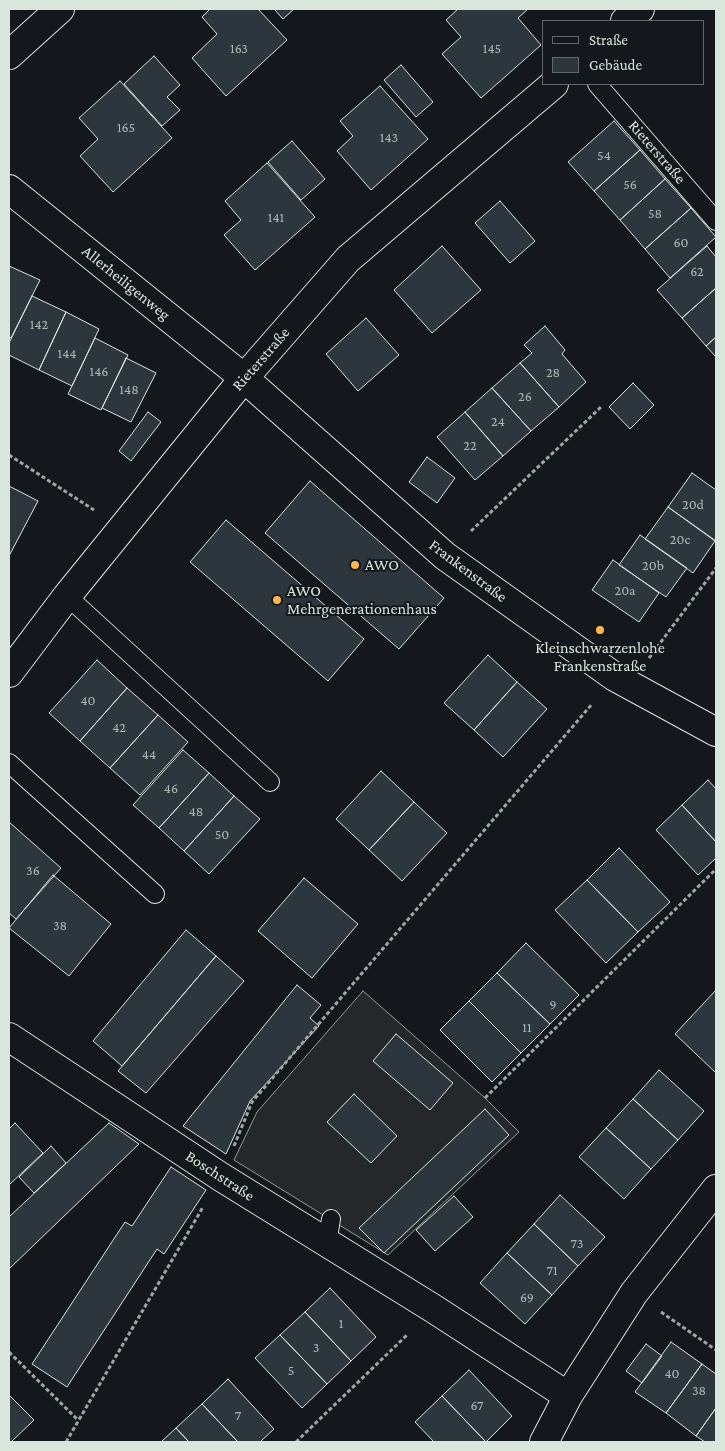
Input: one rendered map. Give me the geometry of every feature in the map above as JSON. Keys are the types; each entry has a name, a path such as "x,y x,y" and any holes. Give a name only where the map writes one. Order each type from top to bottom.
{"street":[{"path":"9,56 60,9"},
{"path":"627,20 640,9"},
{"name":"Rieterstraße","path":"9,673 67,596 244,378 348,259 553,85"},
{"name":"Allerheiligenweg","path":"9,189 244,378"},
{"name":"Frankenstraße","path":"244,378 445,556 622,681 716,732"},
{"name":"Boschstraße","path":"9,1038 221,1178 329,1231 434,1309 568,1396"},
{"path":"544,1442 568,1396 634,1293 716,1189"}],"lane":[{"name":"Rieterstraße","path":"598,85 716,221"},
{"path":"67,596 270,782"},
{"path":"9,763 155,894"}],"path":[{"path":"445,556 602,406"},
{"path":"9,455 121,529"},
{"path":"66,1442 221,1178 252,1102 622,681 716,568"},
{"path":"486,1098 716,869"},
{"path":"634,1293 716,1350"},
{"path":"296,1442 434,1309"},
{"path":"9,1352 78,1420"}],"shaded area":[{"path":"363,991 485,1098 519,1132 388,1255 234,1160 257,1112"}],"building":[{"path":"210,9 258,9 287,40 226,96 192,58 217,34 202,17"},
{"path":"274,9 294,9 283,19"},
{"path":"458,9 528,9 518,18 541,45 481,98 442,54 461,37 446,20"},
{"path":"154,56 180,85 167,97 180,110 162,126 124,84"},
{"path":"401,65 433,102 416,117 384,80"},
{"path":"120,81 172,138 113,192 80,156 98,139 79,118"},
{"path":"380,86 428,139 371,190 337,151 353,136 340,121"},
{"path":"614,121 640,150 594,191 568,162"},
{"path":"292,141 325,179 301,200 268,162"},
{"path":"640,150 665,179 620,220 594,191"},
{"path":"267,163 315,217 255,270 224,235 241,220 225,201"},
{"path":"665,179 691,208 645,249 620,220"},
{"path":"500,201 535,241 510,263 475,223"},
{"path":"691,208 716,237 670,278 645,249"},
{"path":"442,246 481,290 432,333 394,290"},
{"path":"707,246 716,257 716,288 682,318 657,290"},
{"path":"9,266 40,280 11,338 9,337"},
{"path":"716,288 716,337 706,346 682,318"},
{"path":"32,296 66,312 39,370 9,355 9,343"},
{"path":"66,312 99,329 72,386 39,370"},
{"path":"366,318 399,355 358,391 326,354"},
{"path":"545,326 565,350 562,354 586,382 559,407 520,363 532,353 524,345"},
{"path":"716,337 716,357 706,346"},
{"path":"95,338 128,355 101,410 68,394"},
{"path":"126,358 156,373 131,422 102,408"},
{"path":"520,363 559,407 531,431 492,388"},
{"path":"633,383 654,405 630,429 609,407"},
{"path":"492,388 531,431 503,456 465,412"},
{"path":"148,412 161,422 131,461 119,451"},
{"path":"465,412 503,456 475,480 437,437"},
{"path":"427,457 455,478 437,503 409,482"},
{"path":"692,473 716,490 716,541 668,507"},
{"name":"AWO","path":"310,481 444,598 399,649 265,533"},
{"path":"9,486 38,501 9,556"},
{"path":"668,507 715,541 693,573 645,539"},
{"name":"AWO Mehrgenerationenhaus","path":"226,520 364,639 328,681 190,562"},
{"path":"640,535 687,568 666,597 619,565"},
{"path":"613,560 659,593 639,622 592,590"},
{"path":"488,655 517,682 474,730 444,703"},
{"path":"97,660 127,688 80,741 49,713"},
{"path":"517,682 547,709 503,757 474,730"},
{"path":"127,688 158,715 110,768 80,741"},
{"path":"158,715 188,742 140,795 110,768"},
{"path":"183,750 209,773 159,828 133,805"},
{"path":"381,771 414,802 369,850 336,819"},
{"path":"209,773 234,796 184,851 159,828"},
{"path":"708,780 716,789 716,842 682,805"},
{"path":"234,796 260,819 209,874 184,851"},
{"path":"414,802 447,833 402,881 369,850"},
{"path":"682,805 716,842 716,858 698,875 656,830"},
{"path":"9,822 61,868 16,919 9,913"},
{"path":"619,848 670,902 638,932 587,880"},
{"path":"53,875 111,924 69,976 9,928"},
{"path":"304,878 358,924 312,978 258,931"},
{"path":"587,880 638,932 606,963 555,910"},
{"path":"186,930 216,956 122,1066 93,1041"},
{"path":"526,943 579,995 550,1024 497,973"},
{"path":"216,956 244,981 146,1093 118,1071"},
{"path":"497,973 550,1024 521,1053 469,1001"},
{"path":"297,985 321,1005 310,1018 319,1026 250,1101 226,1154 183,1126"},
{"path":"716,990 716,1073 675,1034"},
{"path":"469,1001 521,1053 492,1082 440,1030"},
{"path":"396,1034 453,1083 430,1110 373,1061"},
{"path":"659,1070 704,1111 678,1140 633,1099"},
{"path":"354,1094 397,1136 371,1163 327,1122"},
{"path":"633,1099 678,1140 651,1169 606,1128"},
{"path":"485,1109 509,1135 384,1253 359,1228"},
{"path":"15,1123 43,1153 9,1185 9,1129"},
{"path":"109,1123 139,1144 9,1269 9,1217"},
{"path":"606,1128 651,1169 624,1199 579,1157"},
{"path":"51,1146 66,1163 34,1193 19,1177"},
{"path":"171,1167 206,1190 164,1254 157,1249 67,1387 32,1364 125,1222 132,1226"},
{"path":"560,1195 605,1237 578,1266 534,1224"},
{"path":"454,1196 473,1217 435,1251 416,1230"},
{"path":"534,1224 578,1266 552,1295 507,1253"},
{"path":"507,1253 552,1295 525,1324 480,1283"},
{"path":"330,1288 376,1337 351,1361 305,1312"},
{"path":"305,1312 351,1361 327,1384 280,1335"},
{"path":"280,1335 327,1384 302,1408 255,1358"},
{"path":"671,1342 702,1364 666,1413 635,1392"},
{"path":"646,1344 662,1356 642,1383 626,1371"},
{"path":"702,1364 716,1374 716,1408 696,1436 666,1413"},
{"path":"469,1370 512,1416 486,1442 442,1396"},
{"path":"228,1379 274,1429 260,1442 238,1442 202,1404"},
{"path":"9,1395 34,1420 11,1442 9,1442"},
{"path":"442,1396 486,1442 434,1442 415,1422"},
{"path":"202,1404 238,1442 189,1442 176,1428"},
{"path":"716,1408 716,1442 705,1442 696,1436"},
{"path":"176,1428 189,1442 161,1442"}],"place":[{"name":"AWO","path":"355,565"},
{"name":"AWO Mehrgenerationenhaus","path":"277,600"},
{"name":"Kleinschwarzenlohe Frankenstraße","path":"600,630"}]}
